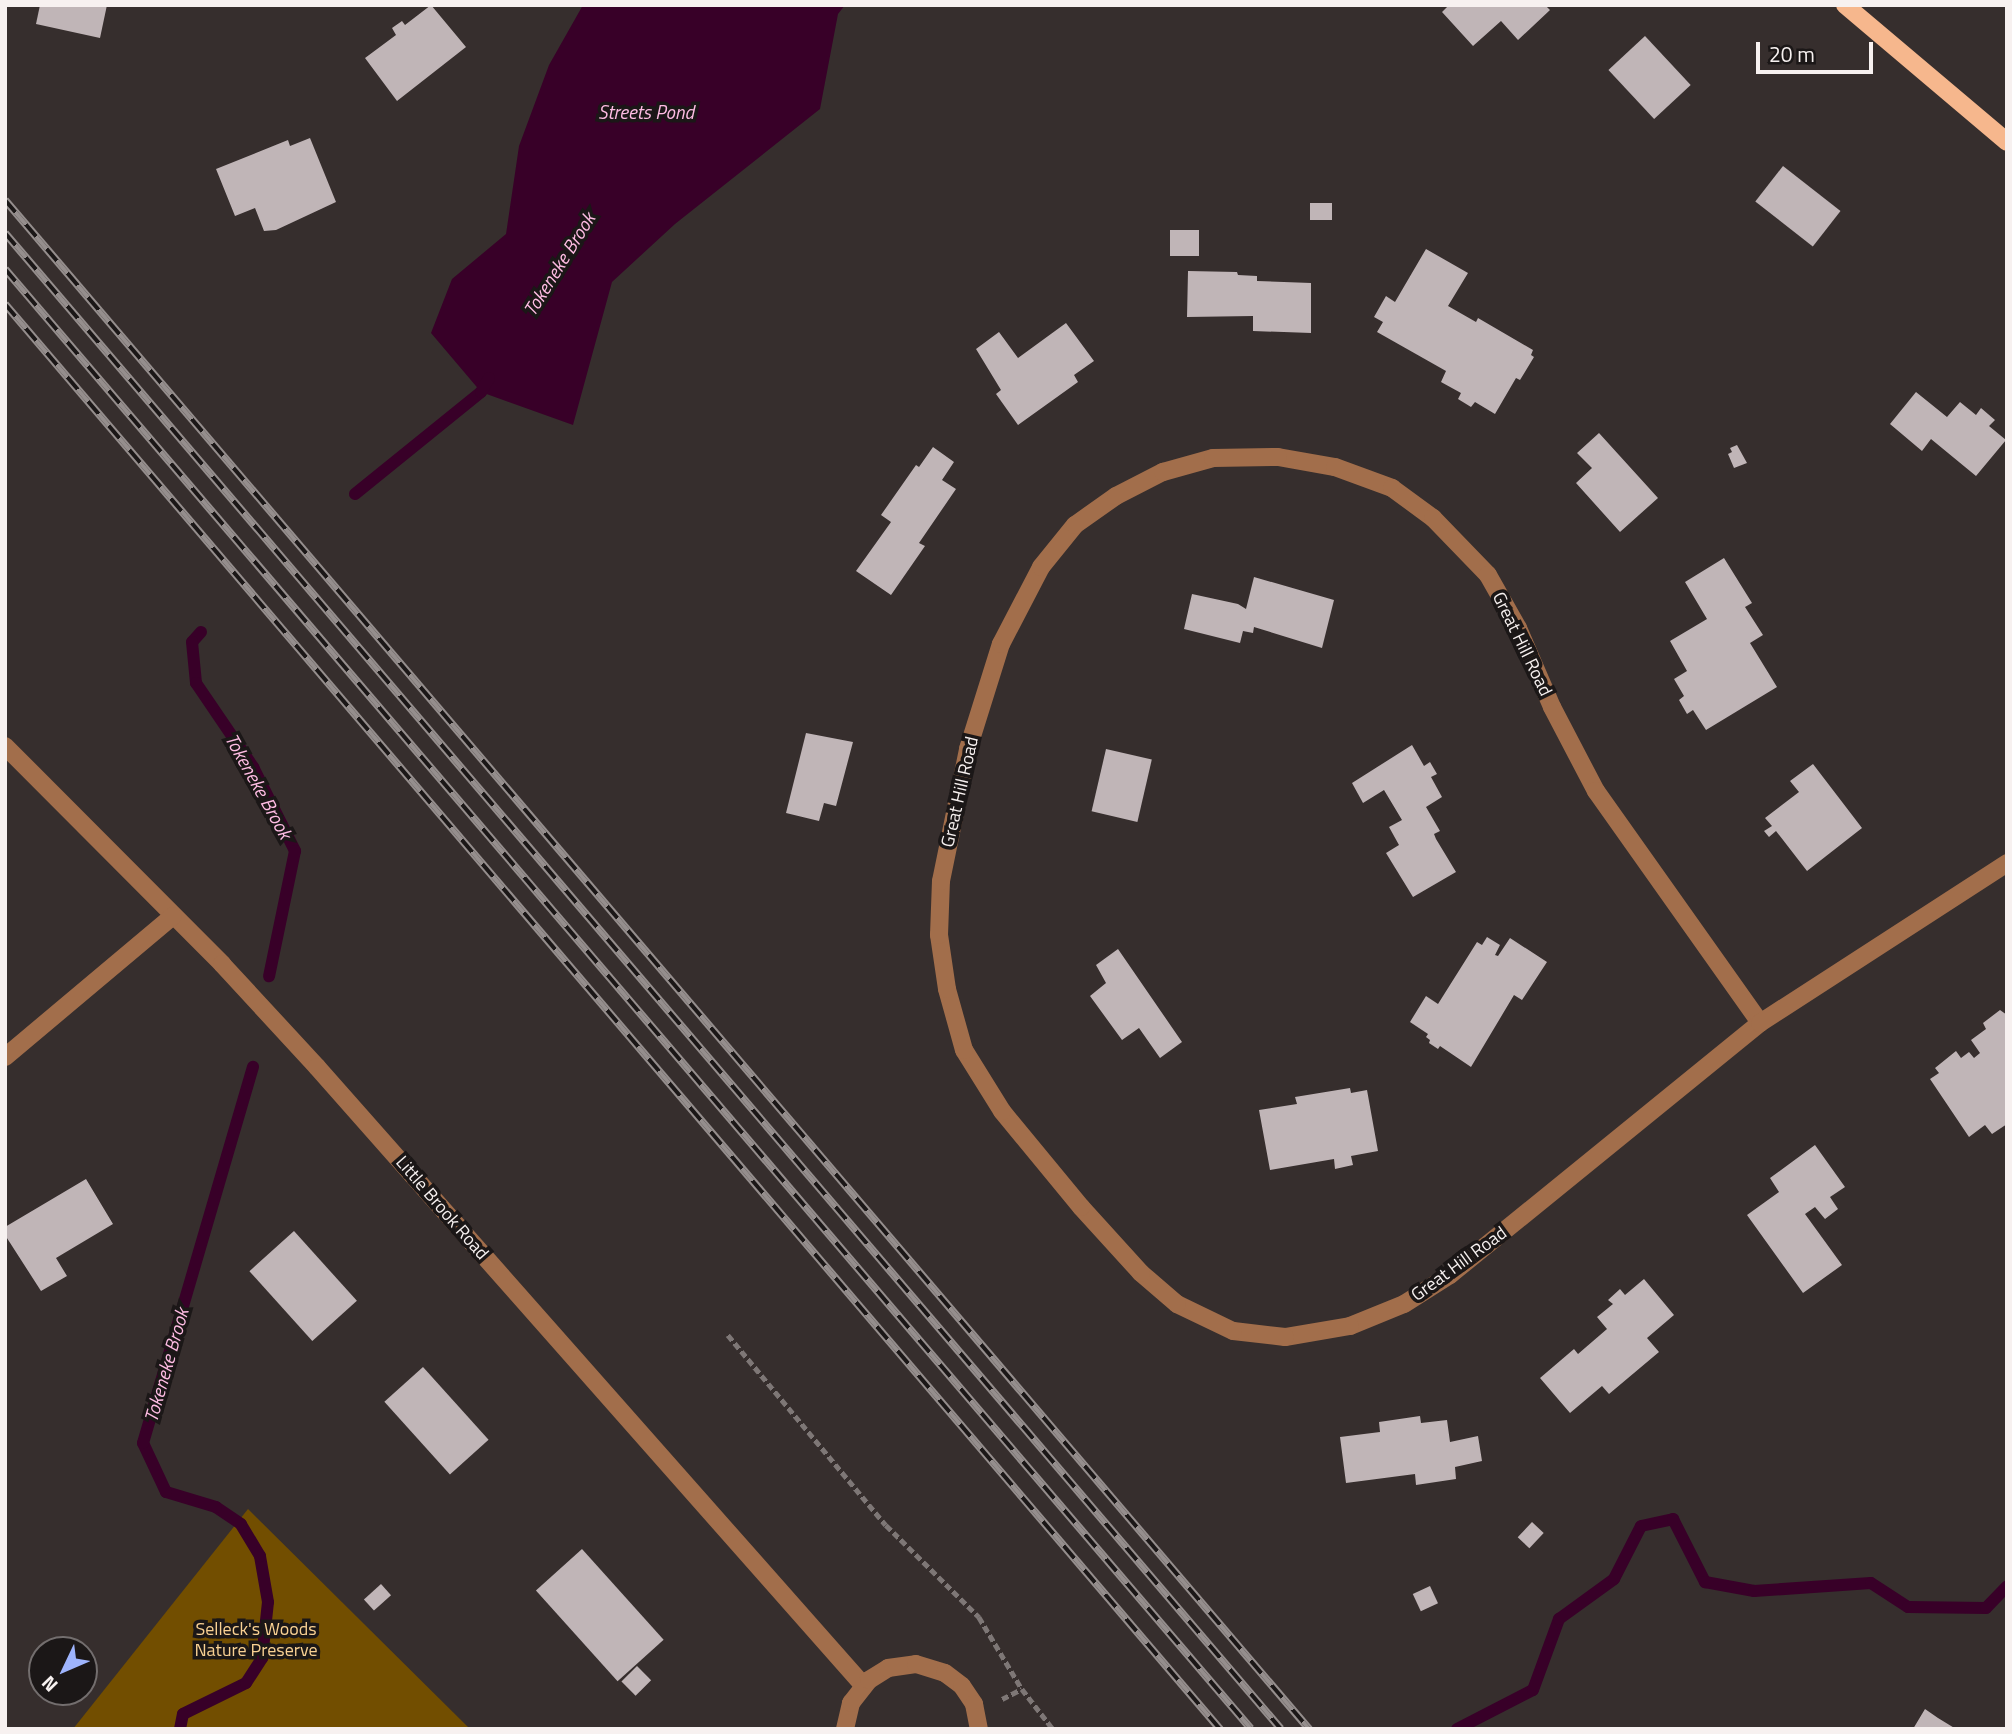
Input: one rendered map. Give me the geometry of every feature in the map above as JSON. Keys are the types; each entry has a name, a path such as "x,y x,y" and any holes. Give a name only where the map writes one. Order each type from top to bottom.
{"main road":[{"path":"1845,5 2007,142"}],"street":[{"name":"Great Hill Road","path":"1760,1023 1596,791 1552,708 1518,628 1488,575 1433,518 1392,488 1335,467 1278,457 1213,458 1163,472 1116,496 1075,525 1041,567 1001,644 968,748 941,881 939,935 947,989 964,1050 1002,1111 1081,1207 1141,1273 1177,1304 1233,1331 1285,1337 1350,1326 1404,1304 1450,1275 1760,1023 2007,863"},
{"name":"Little Brook Road","path":"5,746 222,964 327,1078 863,1685"},
{"path":"5,1057 173,916"},
{"path":"845,1729 849,1710 863,1685 881,1671 895,1666 916,1664 938,1669 951,1676 966,1691 976,1712 979,1729"}],"path":[{"path":"728,1335 886,1525 979,1617 1022,1689 1054,1729"}],"green space":[{"name":"Selleck's Woods Nature Preserve","path":"248,1509 470,1729 73,1729 91,1706 98,1706 98,1698"}],"water":[{"name":"Streets Pond","path":"583,5 845,5 838,14 820,109 675,224 612,282 573,425 481,392 431,333 452,279 506,234 519,146 549,65"}],"building":[{"path":"40,5 107,5 100,38 36,24"},
{"path":"431,5 466,47 397,101 365,58 396,35 392,28 402,21 405,25"},
{"path":"1449,5 1545,5 1550,10 1518,40 1501,21 1473,46 1442,12"},
{"path":"1645,36 1691,85 1654,119 1608,70"},
{"path":"310,138 336,202 276,230 264,231 255,208 235,216 216,169 288,140 290,146"},
{"path":"1783,166 1841,211 1813,246 1755,201"},
{"path":"1310,203 1332,203 1332,220 1310,220"},
{"path":"1170,230 1199,230 1199,256 1170,256"},
{"path":"1426,249 1468,273 1448,306 1476,322 1478,318 1533,350 1531,355 1534,357 1520,380 1516,378 1495,414 1475,402 1471,407 1458,399 1461,393 1441,382 1446,371 1377,332 1383,322 1374,317 1386,296 1395,302"},
{"path":"1188,271 1237,272 1238,275 1257,276 1257,281 1311,283 1311,333 1253,331 1253,316 1187,317"},
{"path":"1066,323 1094,361 1074,375 1078,382 1018,425 996,394 1001,390 976,349 999,332 1018,358"},
{"path":"1916,392 1947,417 1960,402 1976,415 1981,408 1995,420 1989,426 2006,440 1976,476 1931,439 1922,451 1890,424"},
{"path":"1599,433 1658,498 1620,532 1576,483 1592,468 1577,453"},
{"path":"1737,445 1747,463 1734,468 1728,454 1732,452 1730,448"},
{"path":"933,447 954,462 942,480 956,489 919,543 925,546 891,595 856,571 891,522 881,515 916,465 919,467"},
{"path":"1724,558 1752,603 1745,607 1763,635 1750,643 1777,687 1706,730 1693,710 1687,714 1679,700 1684,696 1674,679 1687,671 1670,641 1707,619 1685,582"},
{"path":"1254,577 1334,600 1322,648 1254,627 1253,633 1243,631 1240,643 1184,629 1192,594 1238,604 1246,609"},
{"path":"806,733 853,742 836,806 824,803 819,821 786,813"},
{"path":"1412,745 1424,766 1430,762 1437,774 1431,777 1442,797 1426,807 1440,831 1434,834 1436,839 1456,872 1413,897 1386,853 1399,845 1389,827 1402,820 1384,790 1363,803 1352,783"},
{"path":"1106,749 1152,760 1137,822 1092,811"},
{"path":"1813,764 1862,828 1807,871 1776,831 1769,837 1764,831 1772,826 1765,818 1799,792 1790,781"},
{"path":"1487,937 1500,945 1495,955 1498,956 1510,938 1547,962 1522,1000 1514,995 1471,1067 1440,1046 1438,1049 1429,1043 1430,1040 1426,1037 1428,1034 1410,1022 1426,996 1438,1004 1477,942 1482,945"},
{"path":"1118,949 1182,1042 1160,1058 1139,1028 1122,1040 1090,996 1106,983 1096,965"},
{"path":"2000,1010 2007,1015 2007,1124 1992,1134 1985,1125 1969,1137 1930,1079 1939,1073 1935,1068 1956,1051 1961,1058 1969,1052 1974,1058 1980,1053 1971,1040 1986,1029 1983,1023"},
{"path":"1350,1088 1351,1093 1367,1090 1378,1151 1351,1156 1353,1165 1335,1169 1334,1159 1270,1170 1259,1110 1297,1104 1295,1097"},
{"path":"1815,1145 1845,1187 1830,1197 1838,1209 1825,1219 1815,1207 1805,1214 1842,1265 1803,1293 1747,1215 1779,1192 1770,1178"},
{"path":"86,1179 113,1224 56,1258 67,1276 41,1291 5,1235 5,1227"},
{"path":"294,1231 357,1301 312,1341 249,1271"},
{"path":"1644,1279 1674,1315 1647,1338 1659,1352 1609,1394 1602,1386 1570,1413 1540,1378 1574,1349 1578,1354 1607,1329 1597,1317 1613,1304 1608,1300 1620,1289 1625,1295"},
{"path":"423,1367 489,1440 450,1475 384,1402"},
{"path":"1420,1416 1421,1423 1447,1420 1450,1442 1478,1436 1482,1461 1455,1467 1456,1479 1416,1485 1415,1474 1346,1483 1340,1437 1380,1432 1379,1422"},
{"path":"1532,1522 1544,1533 1529,1548 1518,1537"},
{"path":"582,1549 664,1640 618,1681 536,1590"},
{"path":"381,1584 391,1595 374,1611 364,1599"},
{"path":"1430,1586 1438,1603 1421,1611 1413,1594"},
{"path":"637,1666 651,1680 636,1696 621,1682"},
{"path":"1925,1709 1938,1718 1956,1729 1913,1729"}],"waterway":[{"name":"Tokeneke Brook","path":"355,494 481,392 489,378"},
{"name":"Tokeneke Brook","path":"201,632 192,642 196,683 253,767 295,851 269,976"},
{"name":"Tokeneke Brook","path":"180,1729 183,1714 246,1683 262,1658 268,1602 260,1556 241,1524 216,1507 166,1492 143,1443 253,1067"},
{"path":"1457,1729 1533,1690 1559,1619 1614,1579 1641,1526 1673,1519 1705,1582 1754,1591 1871,1583 1908,1607 1986,1608 2007,1586"}],"railway":[{"path":"5,200 1309,1729"},
{"path":"5,233 1281,1729"},
{"path":"5,269 1251,1729"},
{"path":"5,304 1220,1729"}]}
